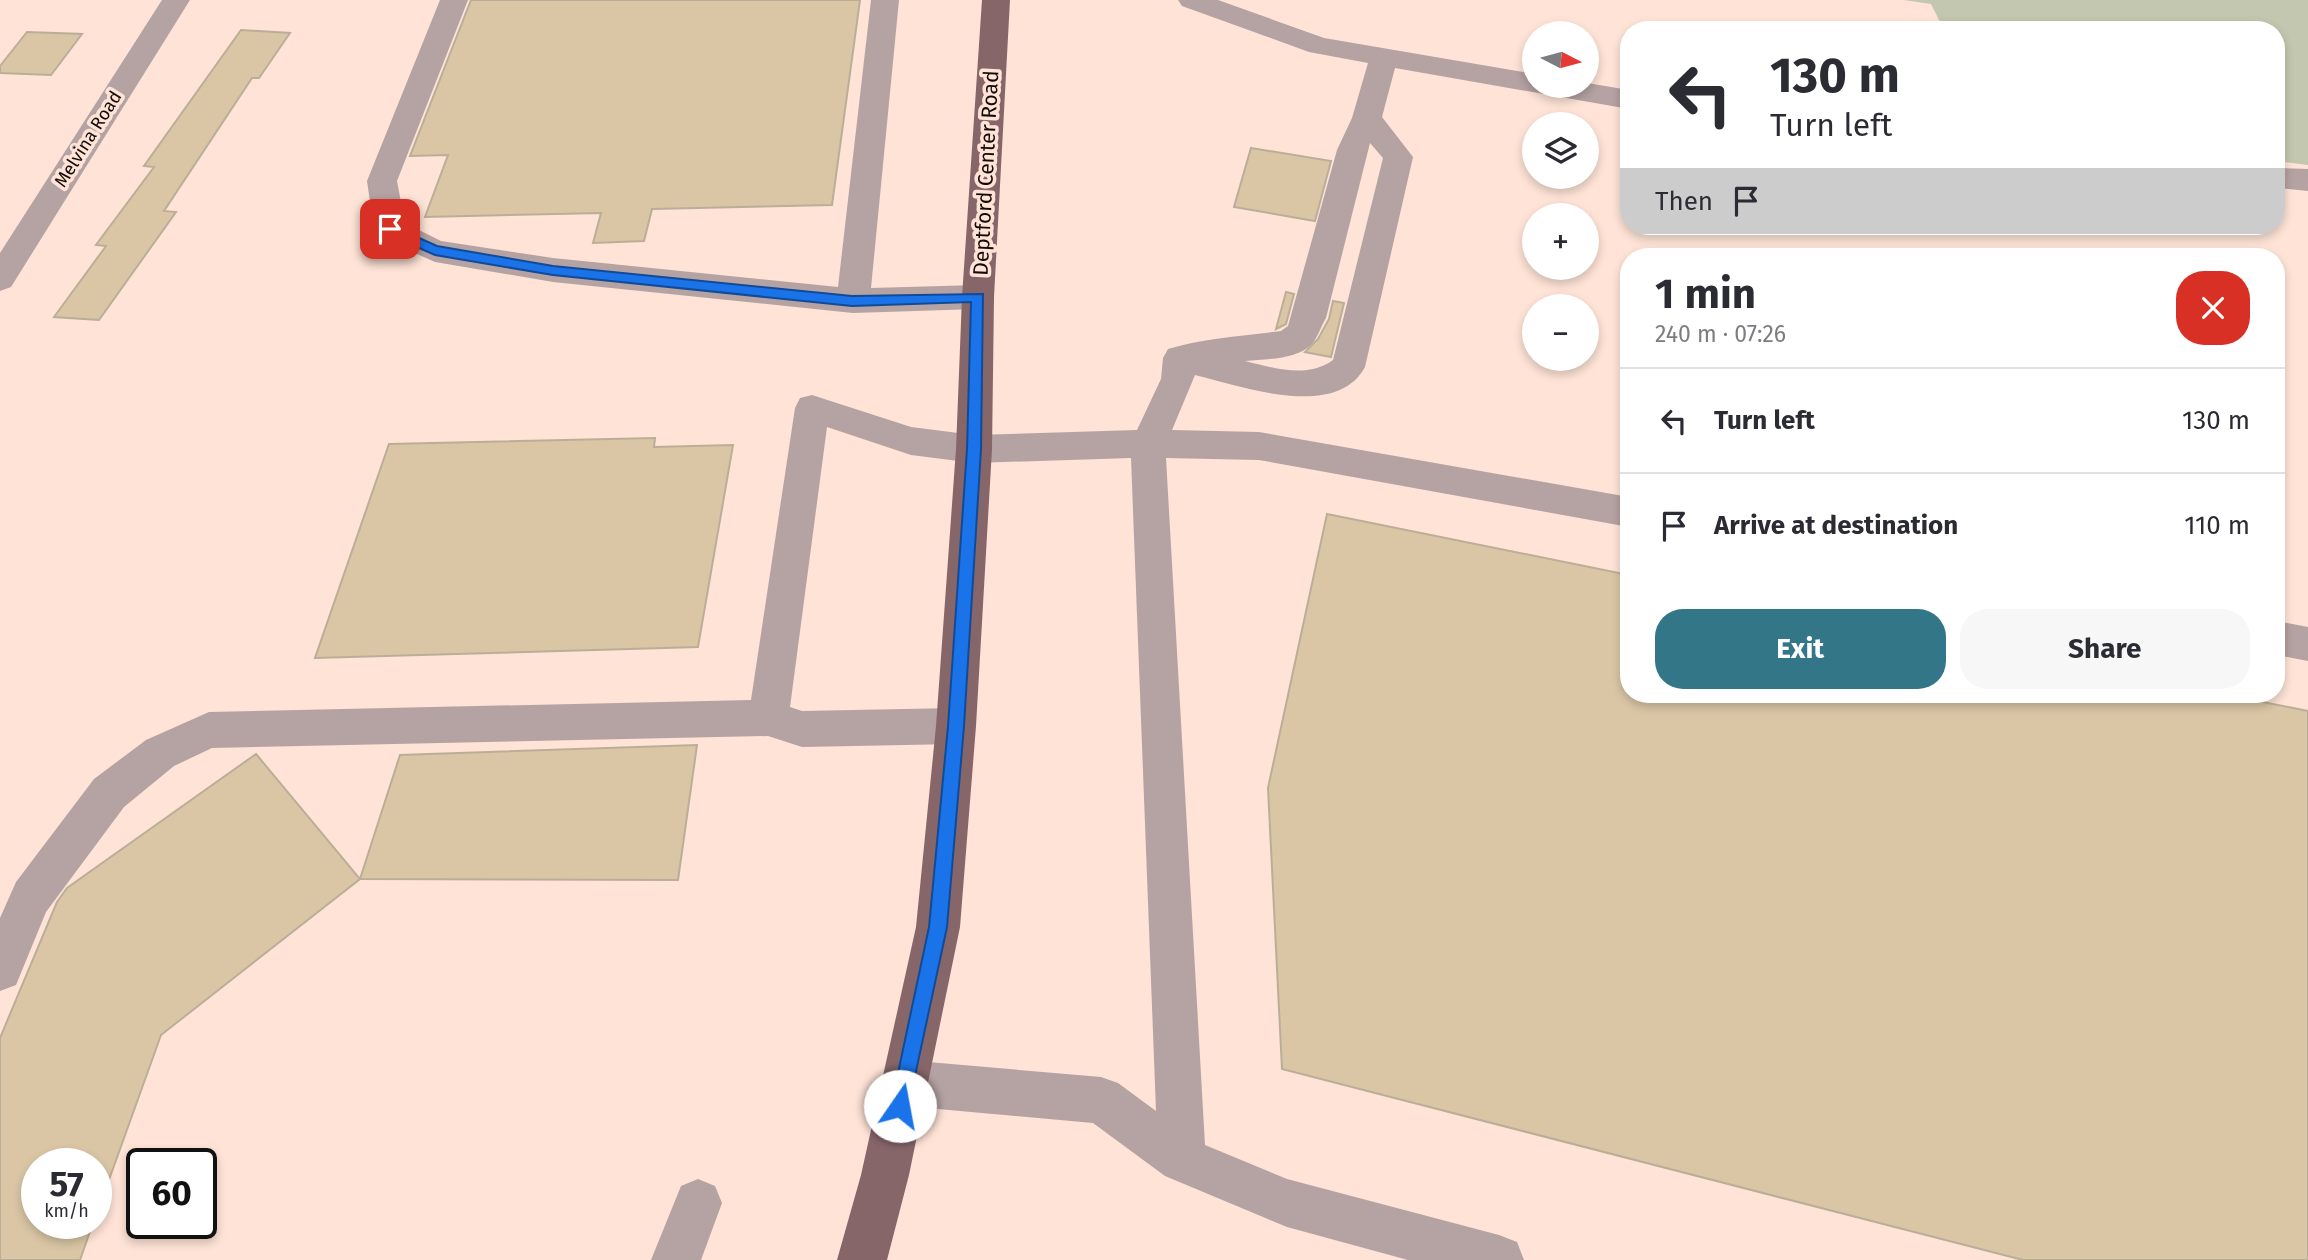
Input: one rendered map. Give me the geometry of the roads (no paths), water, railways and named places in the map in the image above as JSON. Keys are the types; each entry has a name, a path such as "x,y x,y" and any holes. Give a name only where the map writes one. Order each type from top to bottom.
{"main road":[{"name":"Deptford Center Road","path":"862,1260 885,1175 938,927 956,726 974,449 978,297 996,0"}],"street":[{"name":"Melvina Road","path":"0,279 176,0"},
{"path":"454,0 382,181 390,229 435,251 553,270 852,301 978,297"},
{"path":"852,301 885,0"},
{"path":"1192,0 1319,46 1522,81"},
{"path":"1180,358 1289,343 1300,335 1309,318 1352,150 1367,118 1384,57"},
{"path":"1600,94 1620,98"},
{"path":"1180,358 1286,384 1330,380 1348,368 1398,158 1367,118"},
{"path":"2285,179 2308,180"},
{"path":"1180,358 1178,379 1148,444 1182,1159"},
{"path":"768,718 812,408 911,441 974,449 1148,444 1259,446 1620,510"},
{"path":"2285,640 2308,644"},
{"path":"0,969 31,897 109,793 160,753 209,730 768,718 802,729 956,726"},
{"path":"905,1083 1101,1100 1182,1159 1287,1203 1499,1260"},
{"path":"676,1260 698,1203"}]}
